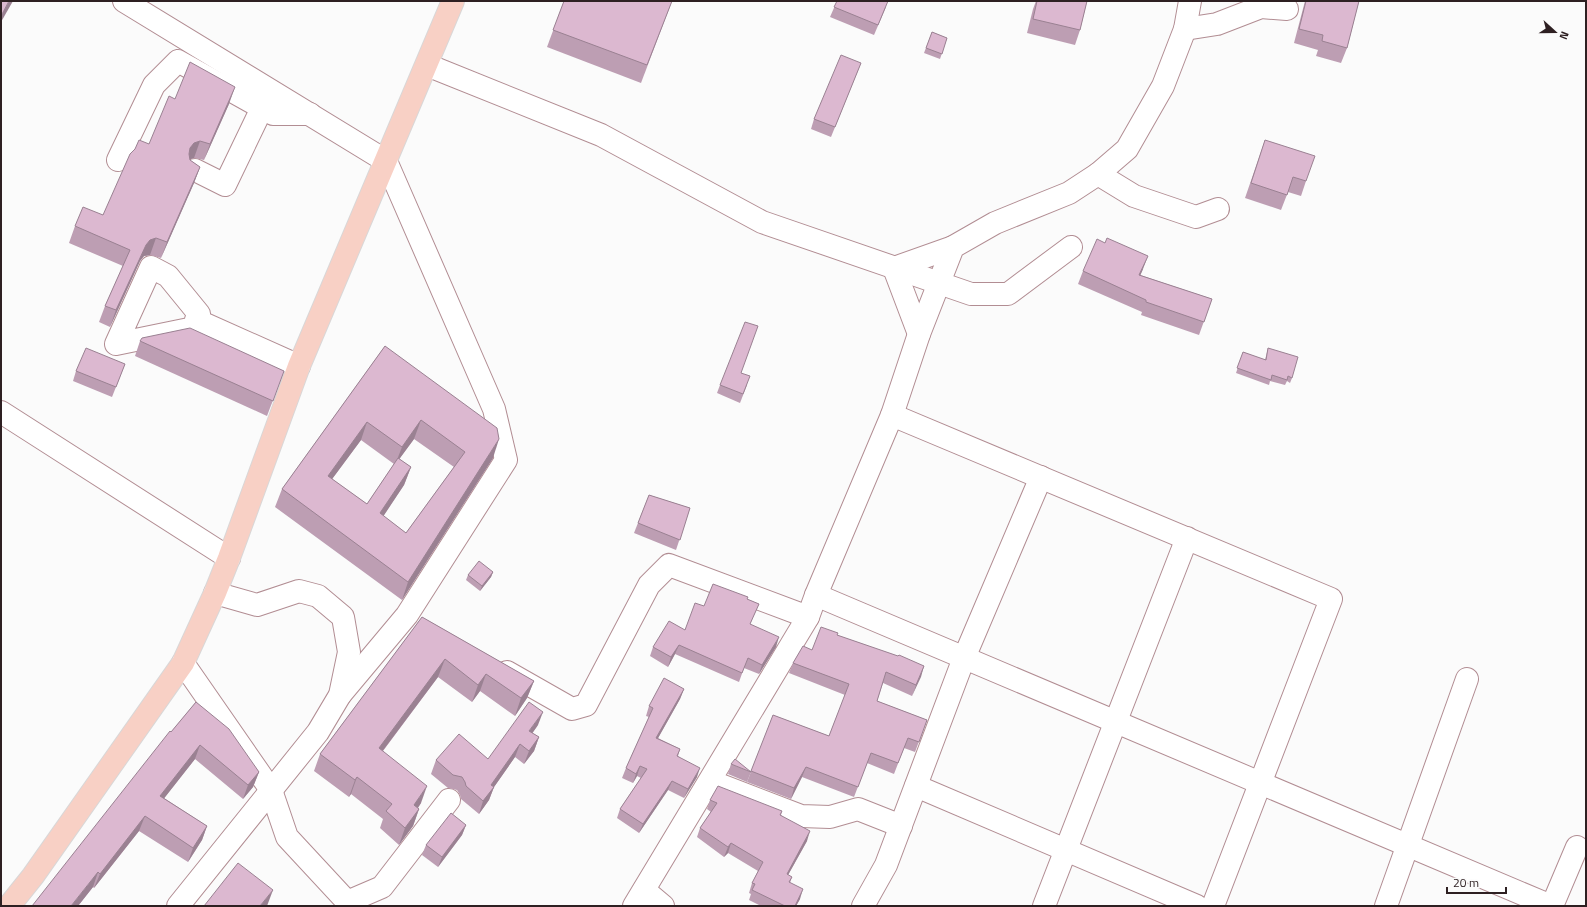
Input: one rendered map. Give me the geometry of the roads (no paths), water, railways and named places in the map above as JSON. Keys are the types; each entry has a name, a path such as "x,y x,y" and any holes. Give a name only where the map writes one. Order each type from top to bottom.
{"main road":[{"path":"9,906 37,870 183,663 215,593 229,558 299,366 427,65 452,1"}],"street":[{"path":"124,1 386,160 494,409 506,460 407,615 340,695 318,732 178,906"},
{"path":"894,268 953,247 995,223 1070,193 1098,174 1126,149 1163,86 1185,29 1190,1"},
{"path":"1185,29 1218,24 1261,7 1287,9"},
{"path":"118,160 154,85 178,61 274,114 311,114"},
{"path":"427,65 601,135 762,222 971,294 1008,294 1071,247"},
{"path":"195,170 225,185 262,108"},
{"path":"1098,174 1134,196 1196,217 1218,209"},
{"path":"663,906 639,898 808,617 892,415 919,334 953,247"},
{"path":"894,268 919,334"},
{"path":"196,320 299,366"},
{"path":"1,412 229,558"},
{"path":"892,415 1331,599 1213,906"},
{"path":"863,906 886,865 964,658 1041,477"},
{"path":"1044,906 1186,538"},
{"path":"490,662 572,709 586,705 649,585 669,564 808,617"},
{"path":"215,593 256,605 299,591 318,596 343,617 349,652 340,695"},
{"path":"816,595 1552,906 1577,847"},
{"path":"407,615 427,626"},
{"path":"183,663 271,790 287,837 349,904 382,887 448,800"},
{"path":"1386,906 1466,679"},
{"path":"710,781 801,816 830,816 858,809 901,826"},
{"path":"916,786 1197,906"}]}
